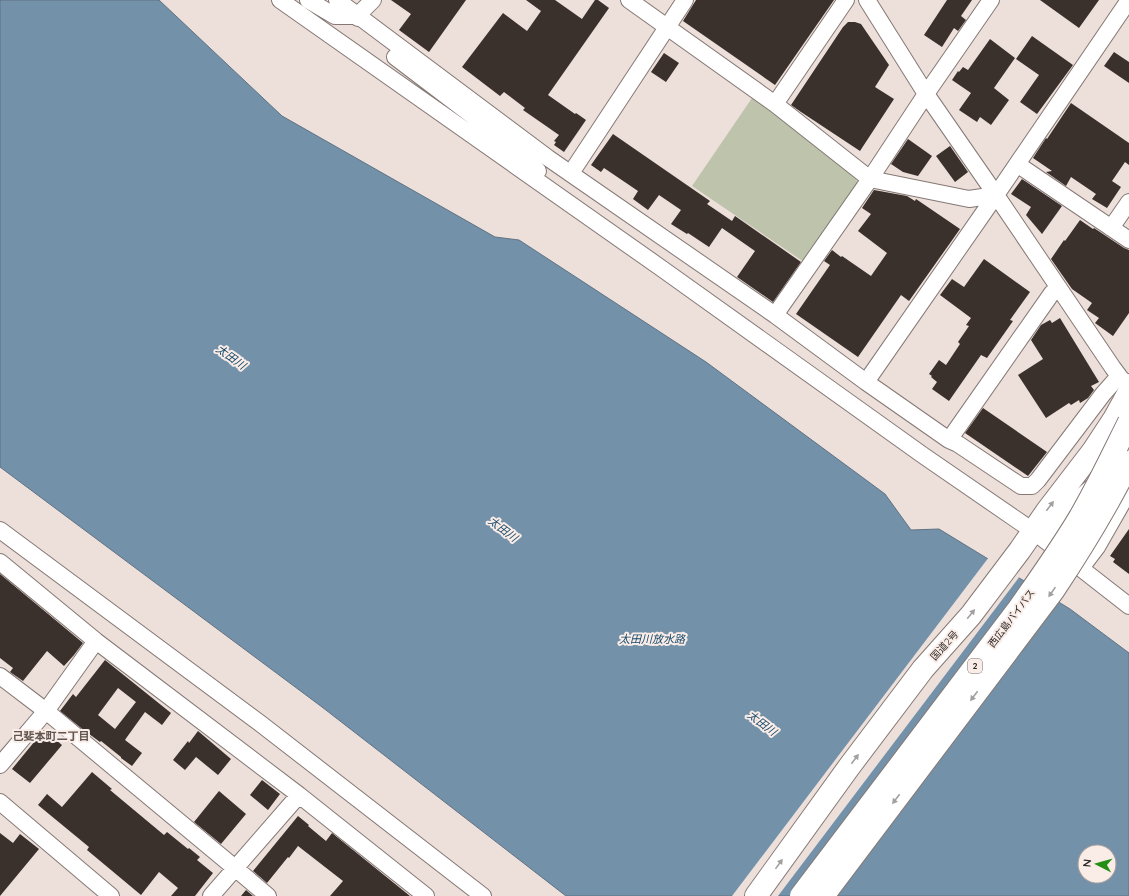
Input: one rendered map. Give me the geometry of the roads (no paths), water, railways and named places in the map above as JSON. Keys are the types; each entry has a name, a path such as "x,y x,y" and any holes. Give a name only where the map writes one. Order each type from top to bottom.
{"highway":[{"name":"国道2号","path":"756,896 849,767 923,669 971,615 1092,451 1114,419 1126,384"},
{"name":"西広島バイパス","path":"800,896 1040,579 1080,517 1102,477 1129,422"},
{"path":"1033,531 1045,530 1058,525 1106,478 1126,455"},
{"name":"西広島バイパス","path":"823,896 1034,618 1077,556 1118,485 1126,455"},
{"name":"2","path":"805,896 1048,574 1080,534 1126,455"}],"street":[{"path":"280,0 566,201 924,456 1033,531 1129,606"},
{"path":"308,0 335,16 357,16 373,0"},
{"path":"337,0 542,153 775,315 866,382 949,440 958,444 1021,486 1032,486 1103,394 1126,384 926,94 867,0"},
{"path":"629,0 666,28 775,104 870,179 969,200 996,195"},
{"path":"571,173 685,0"},
{"path":"775,104 846,0"},
{"path":"775,315 870,179 926,94 991,0"},
{"path":"866,382 1129,0"},
{"path":"357,16 364,34 499,136 540,172 566,201"},
{"path":"464,109 488,146"},
{"path":"1017,164 1129,240"},
{"path":"1111,228 1129,202"},
{"path":"949,440 1052,293 1059,288"},
{"path":"1081,568 1097,547 1129,491"},
{"path":"0,530 261,724 483,896"},
{"path":"0,562 96,641 299,796 426,896"},
{"path":"0,765 46,711 96,641"},
{"path":"0,676 46,711 268,896"},
{"path":"211,896 299,796"},
{"path":"0,802 112,896"}],"water":[{"name":"太田川放水路","path":"0,0 159,0 282,116 495,237 519,240 706,362 885,494 911,530 939,529 1070,609 1129,653 1129,896 566,896 322,707 0,467"}],"district":[{"name":"己斐本町二丁目","path":"51,736"}],"water label":[{"name":"太田川","path":"231,357"},
{"name":"太田川","path":"503,529"},
{"name":"太田川","path":"762,723"}]}
